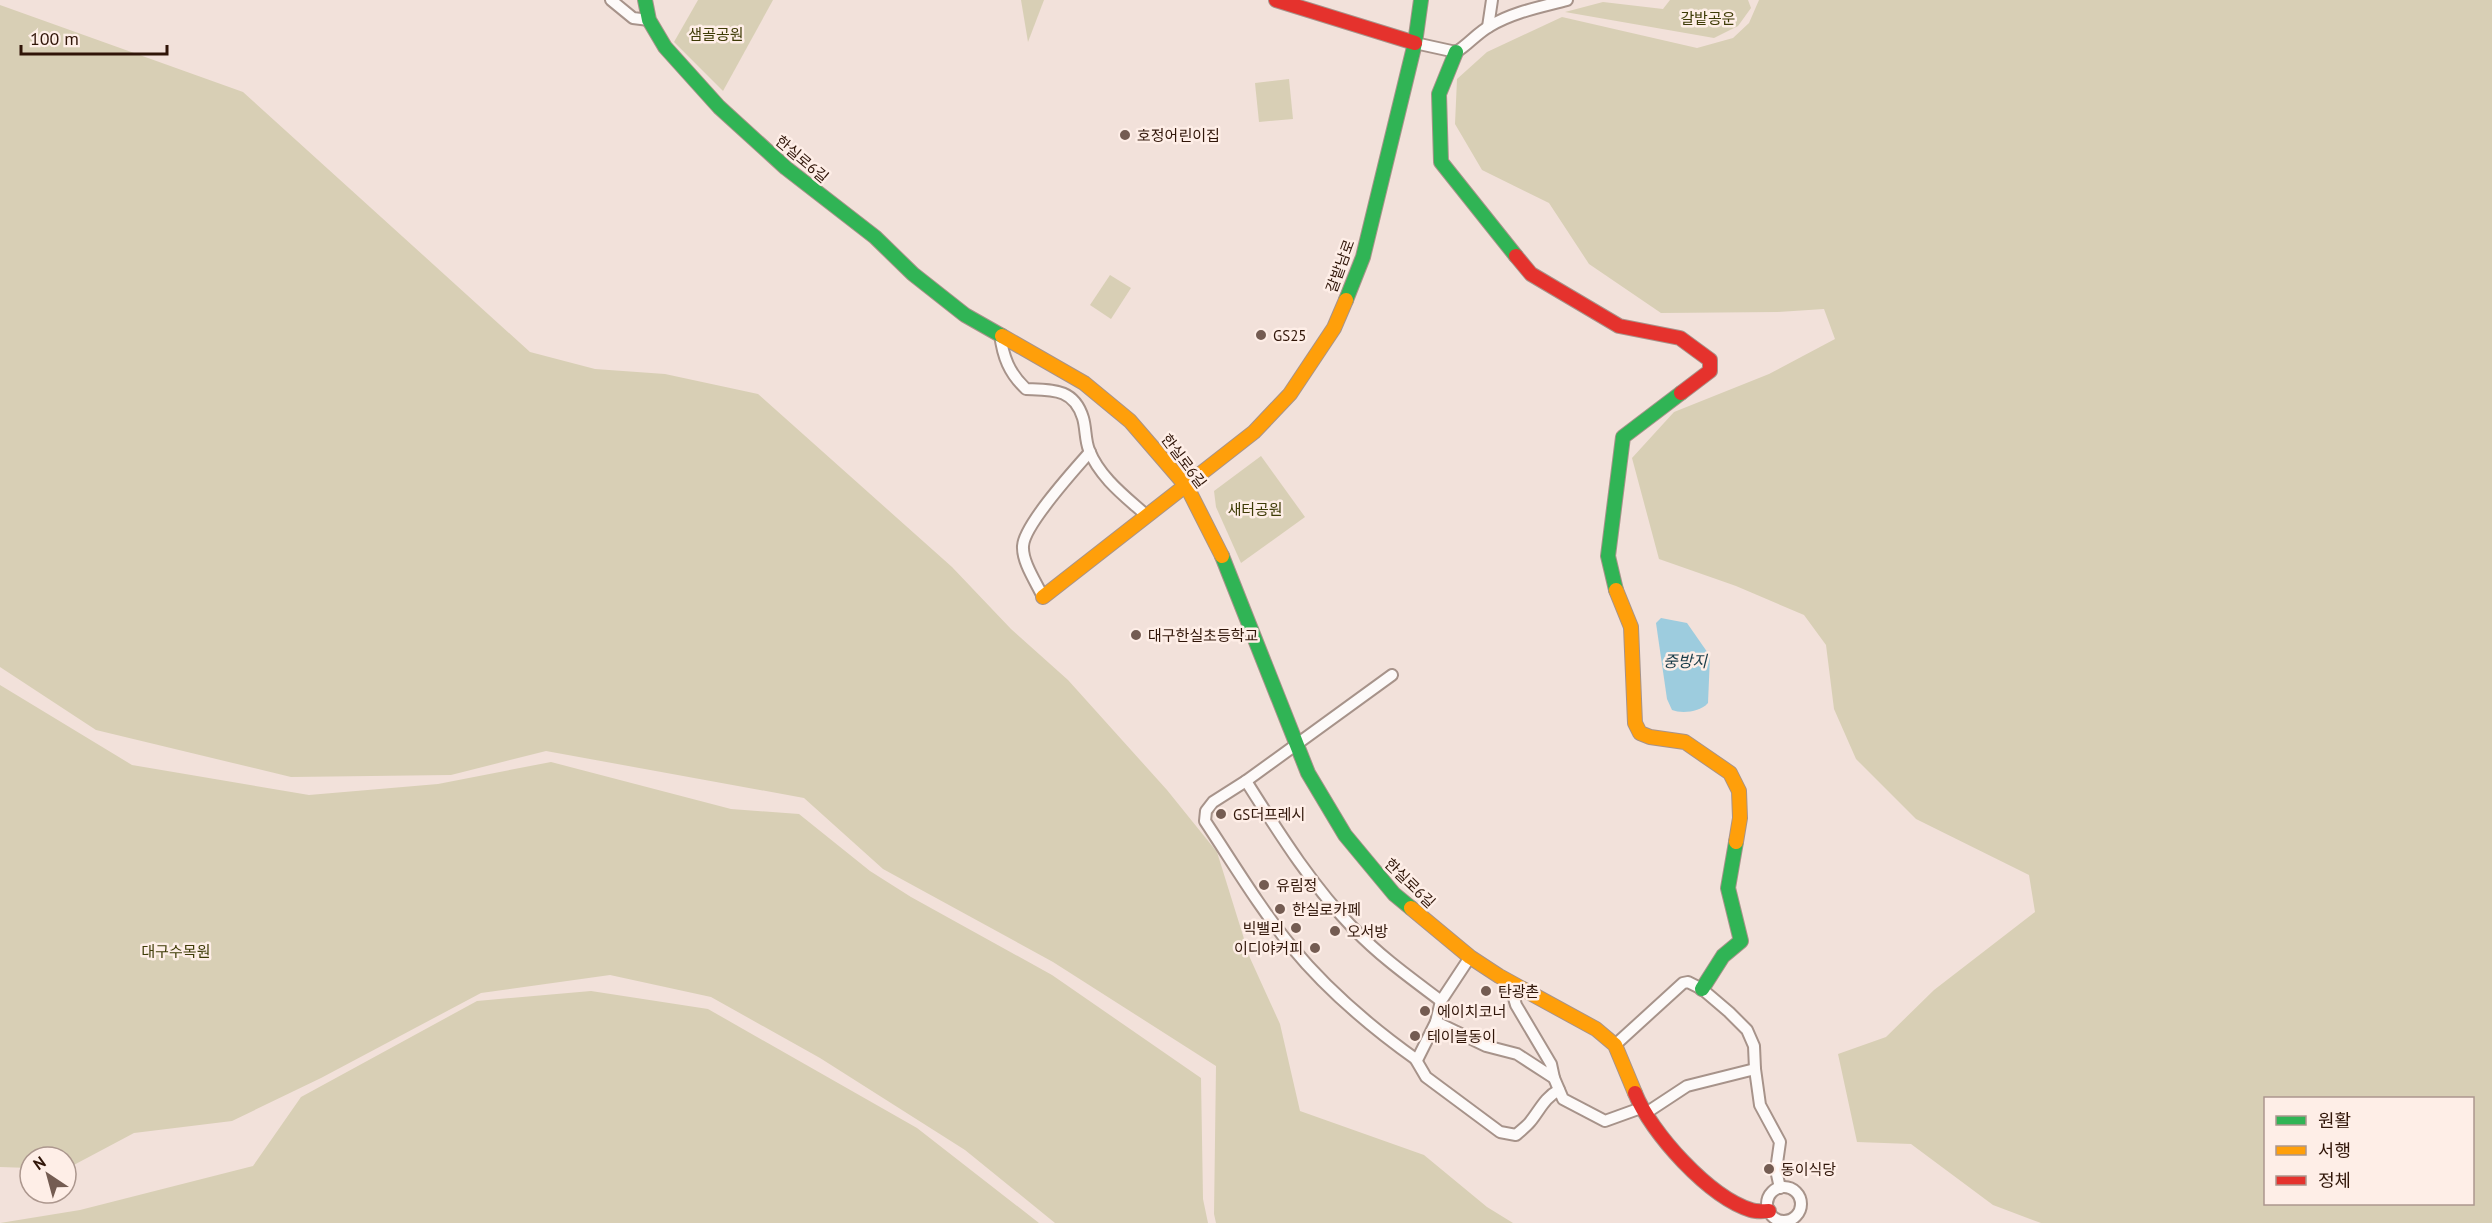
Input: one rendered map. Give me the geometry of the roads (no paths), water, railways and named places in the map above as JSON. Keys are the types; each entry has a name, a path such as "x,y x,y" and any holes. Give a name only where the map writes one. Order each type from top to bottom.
{"street":[{"path":"611,0 633,18 649,20"},
{"name":"한실로6길","path":"645,0 649,20 665,47 687,74 719,107 786,168 875,237 913,274 965,315 1072,376 1130,421 1186,487 1221,555 1296,744 1320,795 1345,835 1365,861 1394,894 1470,957 1596,1029 1615,1046 1643,1111 1696,1175 1723,1197 1752,1212 1774,1218"},
{"path":"1276,0 1415,43 1455,52 1470,44 1488,27 1516,14 1567,0"},
{"name":"갈밭남로","path":"1042,597 1254,432 1290,394 1334,328 1363,257 1415,43 1421,0"},
{"path":"1488,27 1492,0"},
{"path":"1455,52 1439,94 1442,162 1531,274 1619,326 1680,338 1710,360 1710,370 1623,437 1608,556 1618,597 1631,627 1635,723 1640,733 1650,737 1685,742 1730,773 1739,790 1740,818 1728,888 1741,941 1723,956 1702,989"},
{"path":"1000,334 1003,356 1014,378 1026,389 1063,392 1077,404 1083,417 1090,453 1105,478 1147,516"},
{"path":"1065,394 1072,376"},
{"path":"1042,597 1025,558 1023,545 1027,532 1090,453"},
{"path":"1392,675 1246,781 1213,802 1206,811 1205,821 1291,945 1351,1007 1416,1060 1426,1077 1508,1136 1516,1135 1531,1121 1538,1108 1559,1090"},
{"path":"1246,781 1306,871 1356,931 1394,965 1441,1001"},
{"path":"1416,1060 1436,1022 1441,1001 1470,957"},
{"path":"1615,1046 1683,983 1688,982 1702,989 1747,1030 1754,1046 1760,1105 1780,1142 1776,1170 1780,1188"},
{"path":"1516,985 1514,998 1516,1005 1551,1064 1563,1099 1605,1121 1643,1111 1688,1086 1755,1069"},
{"path":"1436,1022 1486,1046 1517,1054 1554,1078"},
{"path":"1780,1188 1790,1189 1798,1195 1801,1206 1797,1216 1792,1219 1782,1221 1774,1218 1768,1200 1770,1195 1780,1188"}],"water":[{"name":"중방지","path":"1661,618 1687,623 1710,656 1708,703 1705,706 1686,712 1672,710 1667,699 1656,623"}],"place":[{"name":"호정어린이집","path":"1125,135"},
{"name":"GS25","path":"1261,335"},
{"name":"대구한실초등학교","path":"1136,635"},
{"name":"GS더프레시","path":"1221,814"},
{"name":"유림정","path":"1264,885"},
{"name":"한실로카페","path":"1280,909"},
{"name":"빅밸리","path":"1296,928"},
{"name":"오서방","path":"1335,931"},
{"name":"이디야커피","path":"1315,948"},
{"name":"탄광촌","path":"1486,991"},
{"name":"에이치코너","path":"1425,1011"},
{"name":"테이블동이","path":"1415,1036"},
{"name":"동이식당","path":"1769,1169"}],"park label":[{"name":"갈밭공운","path":"1708,18"},
{"name":"샘골공원","path":"716,34"},
{"name":"새터공원","path":"1255,509"},
{"name":"대구수목원","path":"176,951"}]}
